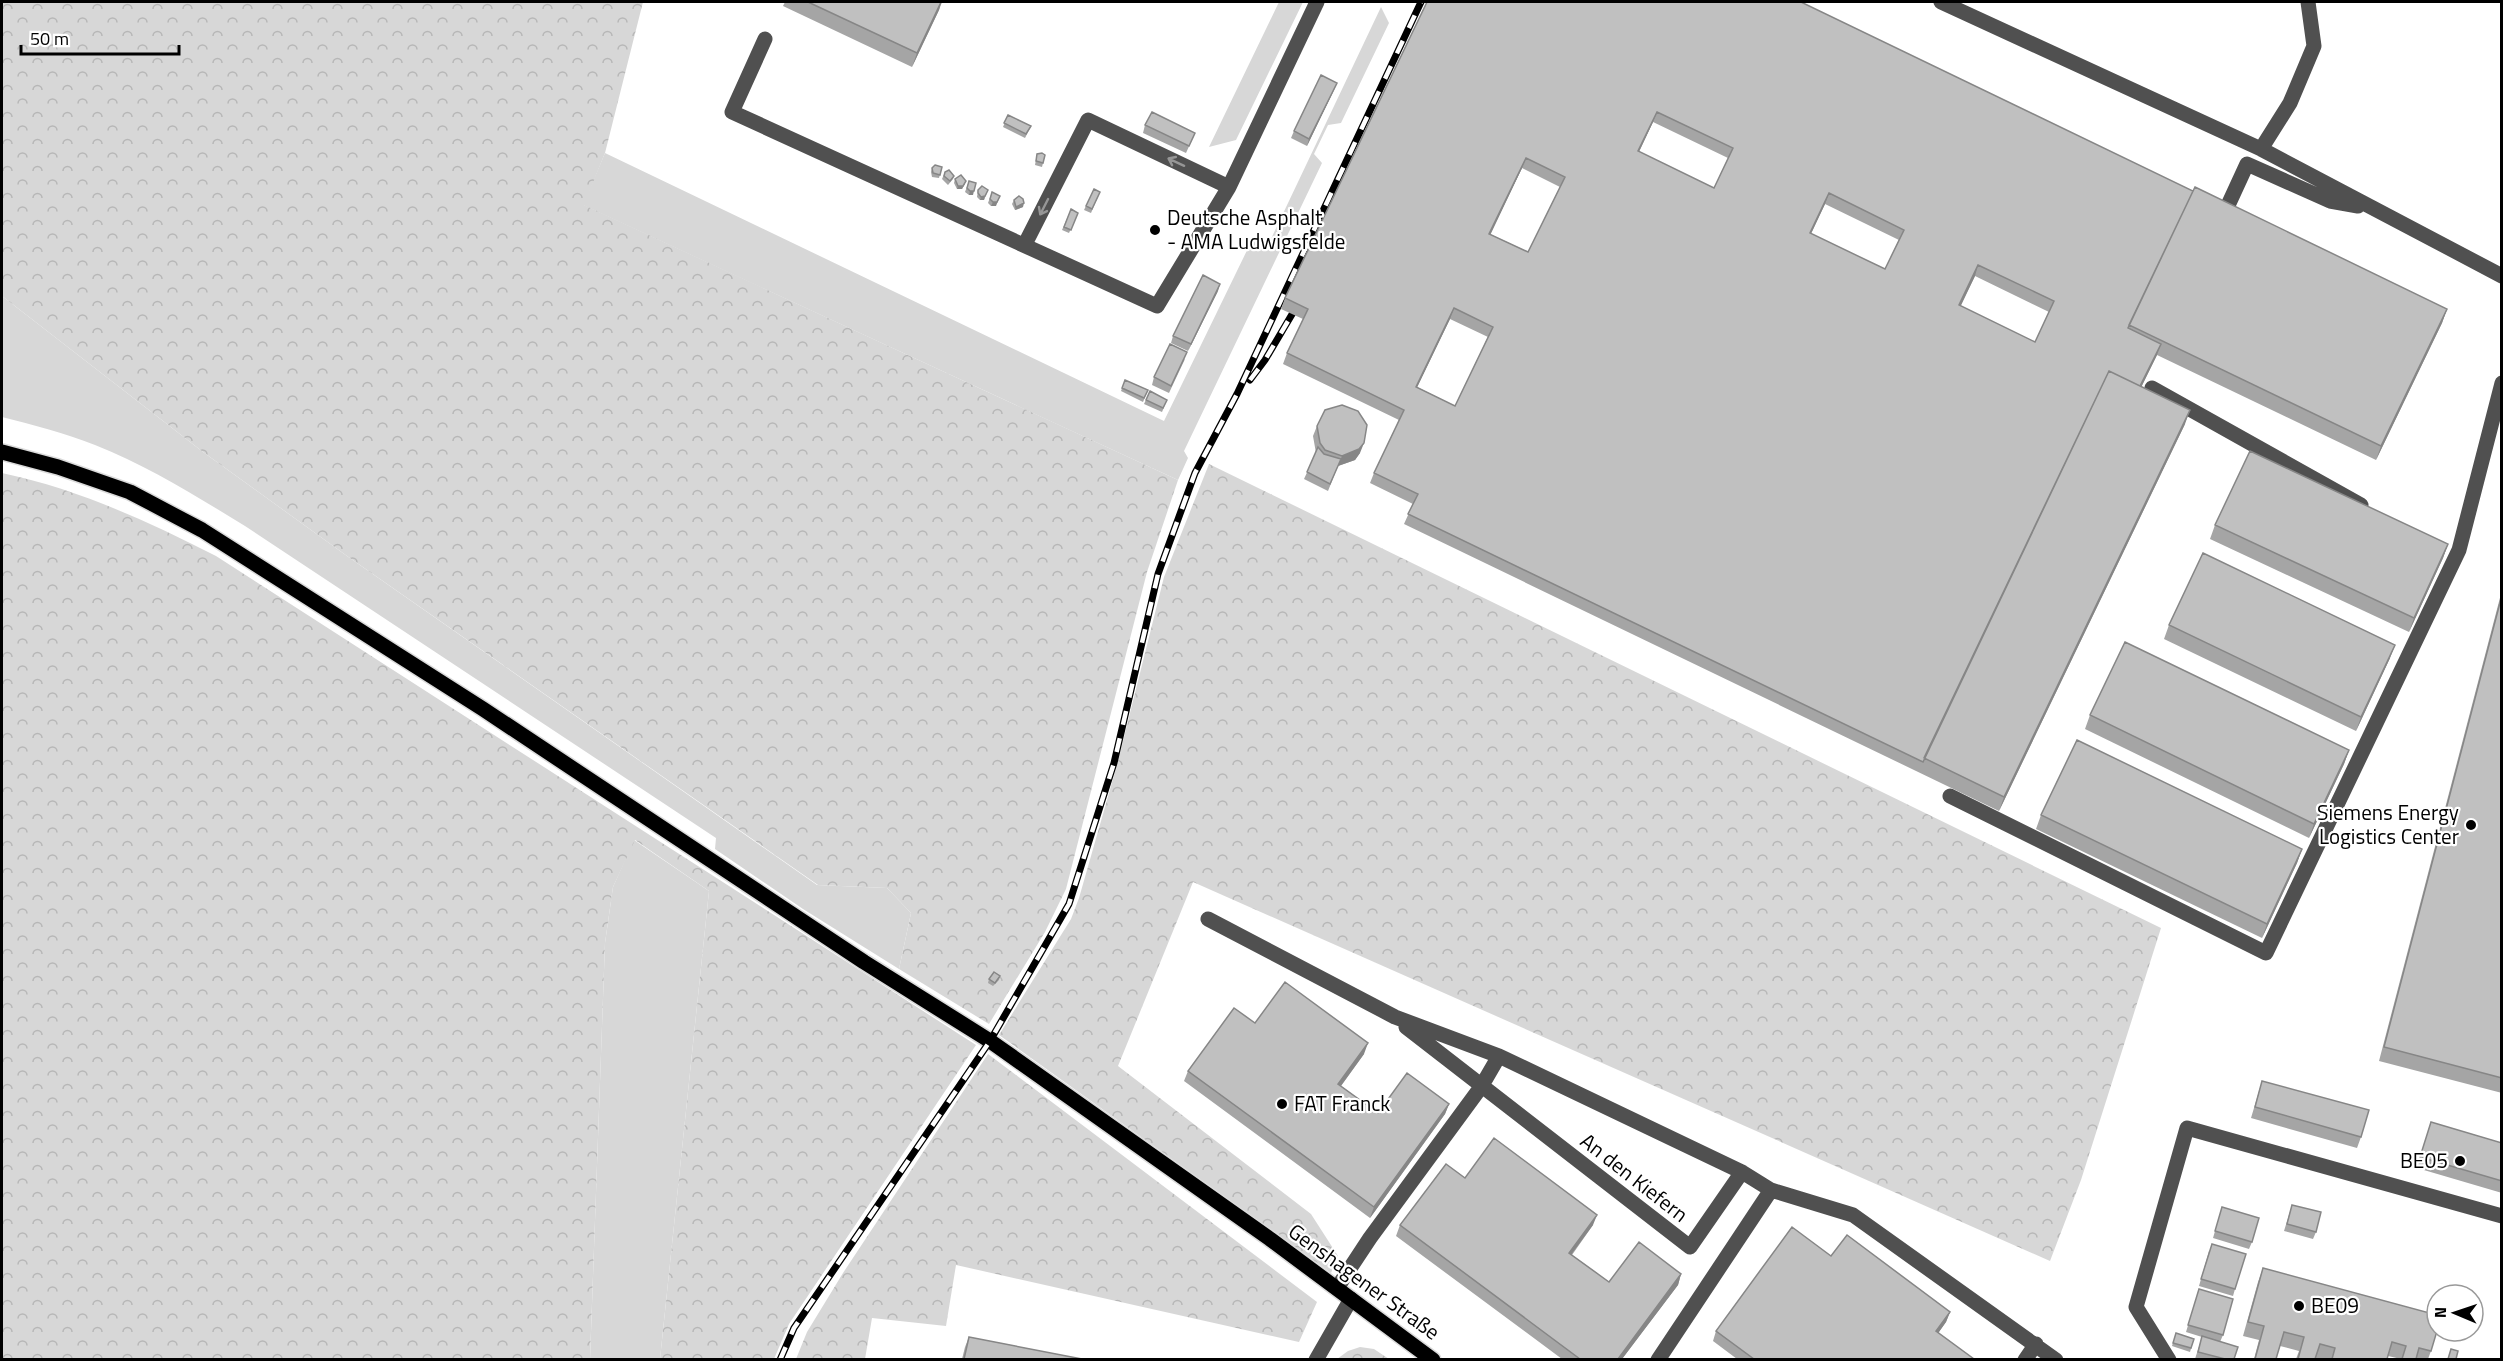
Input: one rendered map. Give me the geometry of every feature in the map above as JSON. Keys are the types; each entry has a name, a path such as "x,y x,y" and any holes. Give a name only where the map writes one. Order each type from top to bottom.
{"main road":[{"name":"Genshagener Straße","path":"2,452 58,467 130,492 202,530 483,709 834,943 990,1041 1270,1239 1433,1359"}],"street":[{"path":"765,39 732,112 1157,306 1229,187 1317,2"},
{"path":"1941,2 2261,149 2502,276"},
{"path":"2261,149 2290,103 2314,46 2308,2"},
{"path":"1025,244 1088,120 1229,187"},
{"path":"2224,214 2247,164 2330,201 2373,208"},
{"path":"1950,796 2266,953 2454,548 2502,383"},
{"path":"2152,388 2376,513"},
{"name":"An den Kiefern","path":"1208,919 1395,1017 1499,1056 1742,1172 1771,1191 1853,1215 2056,1359"},
{"name":"An den Kiefern","path":"1395,1017 1481,1087 1690,1247 1742,1172"},
{"path":"1337,1288 1370,1238 1481,1087 1499,1056"},
{"path":"2169,1359 2136,1307 2187,1128 2502,1216"},
{"path":"1658,1359 1771,1191"},
{"path":"1316,1359 1351,1299"},
{"path":"2025,1359 2036,1344"}],"green space":[{"path":"2,2 643,2 605,153 584,205 1178,480 1147,572 1066,889 1045,932 989,1024 899,969 911,913 887,888 818,885 347,556 203,452 2,296"},
{"path":"1279,2 1303,2 1236,140 1209,147"},
{"path":"1381,7 1389,23 1341,123 1328,125 1314,154 1322,163 1184,451 1188,458 1178,480 583,205 605,153 1164,421 1254,236 1269,243"},
{"path":"2,296 203,452 347,556 817,885 887,888 911,913 899,969 803,909 715,849 716,838 245,526 172,482 115,453 72,437 2,417"},
{"path":"1209,464 2161,928 2081,1180 2050,1261 1193,882 1118,1066 1311,1214 1338,1256 1331,1273 999,1035 1071,919 1079,898 1117,765 1164,577"},
{"path":"2,473 58,488 112,507 216,556 976,1045 789,1324 774,1359 660,1359 709,891 635,840 613,887 605,943 590,1359 2,1359"},
{"path":"634,840 709,891 660,1359 590,1360 605,943 613,887"},
{"path":"988,1054 1317,1302 1299,1342 956,1265 946,1326 872,1318 865,1359 796,1359 807,1332 843,1273"},
{"path":"1360,1347 1374,1349 1389,1359 1337,1359 1348,1351"}],"building":[{"path":"808,2 941,2 917,53"},
{"path":"1427,2 1801,2 2193,191 2128,328 2161,344 2140,386 2109,371 1923,762 1408,514 1418,494 1374,473 1404,410 1287,353 1308,309 1285,298","holes":["1657,112 1733,148 1714,188 1638,151","1526,158 1565,177 1528,252 1489,234","1829,193 1904,230 1885,269 1810,233","1978,265 2054,301 2035,342 1959,305","1454,308 1493,327 1455,406 1416,387"]},
{"path":"1321,75 1337,83 1309,139 1294,131"},
{"path":"1152,112 1195,133 1189,146 1145,125"},
{"path":"1008,115 1031,126 1026,134 1004,123"},
{"path":"1037,154 1045,155 1043,163 1036,161"},
{"path":"935,165 942,167 940,175 933,173 932,168"},
{"path":"949,170 954,176 950,181 944,176"},
{"path":"961,175 966,181 963,186 958,186 955,179"},
{"path":"969,181 976,183 974,191 967,188"},
{"path":"982,186 988,190 985,196 981,197 978,190"},
{"path":"2195,187 2447,309 2381,446 2129,325"},
{"path":"1094,189 1100,192 1092,209 1086,206"},
{"path":"992,192 1000,196 997,202 990,199"},
{"path":"1019,196 1024,203 1016,207 1014,200"},
{"path":"1071,209 1078,213 1071,230 1064,227"},
{"path":"1203,275 1220,284 1191,344 1173,336"},
{"path":"1170,344 1187,352 1171,386 1154,377"},
{"path":"2109,371 2190,410 2004,797 1924,758"},
{"path":"1125,380 1148,390 1144,398 1122,388"},
{"path":"1150,391 1167,400 1163,408 1146,400"},
{"path":"1342,405 1358,411 1367,425 1364,443 1359,449 1342,456 1325,450 1320,443 1317,426 1325,410"},
{"path":"1318,447 1324,454 1341,459 1330,484 1307,472"},
{"path":"2250,451 2448,544 2414,618 2215,525"},
{"path":"2203,553 2395,645 2361,717 2169,625"},
{"name":"Siemens Energy Logistics Center","path":"2502,595 2502,1078 2384,1047"},
{"path":"2125,642 2349,750 2314,824 2090,715"},
{"path":"2077,740 2302,849 2267,924 2041,815"},
{"path":"994,972 1000,976 995,983 989,979"},
{"name":"FAT Franck","path":"1285,982 1368,1043 1338,1084 1378,1113 1407,1073 1449,1104 1374,1207 1188,1071 1234,1008 1255,1023"},
{"path":"2262,1081 2369,1110 2361,1137 2255,1107"},
{"name":"BE05","path":"2431,1122 2502,1143 2502,1181 2420,1157"},
{"path":"1494,1138 1597,1215 1569,1253 1609,1282 1639,1242 1681,1274 1618,1359 1580,1359 1400,1225 1446,1164 1465,1178"},
{"path":"2292,1205 2321,1212 2316,1232 2287,1224"},
{"path":"2222,1207 2259,1218 2252,1242 2215,1231"},
{"path":"1792,1227 1831,1256 1847,1235 1950,1312 1936,1331 1974,1359 1754,1359 1716,1331"},
{"path":"2212,1244 2246,1254 2235,1289 2201,1279"},
{"name":"BE09","path":"2263,1268 2425,1312 2425,1343 2433,1343 2431,1351 2419,1348 2416,1359 2402,1359 2406,1346 2392,1342 2387,1359 2332,1359 2335,1348 2320,1344 2315,1359 2298,1359 2304,1337 2284,1332 2276,1359 2255,1359 2264,1326 2248,1322"},
{"path":"2199,1289 2233,1299 2223,1335 2188,1325"},
{"path":"2176,1333 2194,1339 2191,1348 2173,1343"},
{"path":"2202,1336 2238,1347 2234,1359 2198,1352"},
{"path":"969,1337 1082,1359 964,1359"},
{"path":"2451,1349 2458,1351 2456,1359 2448,1359"}],"railway":[{"path":"780,1360 794,1328 990,1041 1069,904 1114,763 1158,574 1195,473 1237,394 1421,2"},
{"path":"1250,380 1265,360 1301,299"}],"place":[{"name":"Deutsche Asphalt - AMA Ludwigsfelde","path":"1155,230"},
{"name":"Siemens Energy Logistics Center","path":"2471,825"},
{"name":"FAT Franck","path":"1282,1104"},
{"name":"BE05","path":"2460,1161"},
{"name":"BE09","path":"2299,1306"}]}
